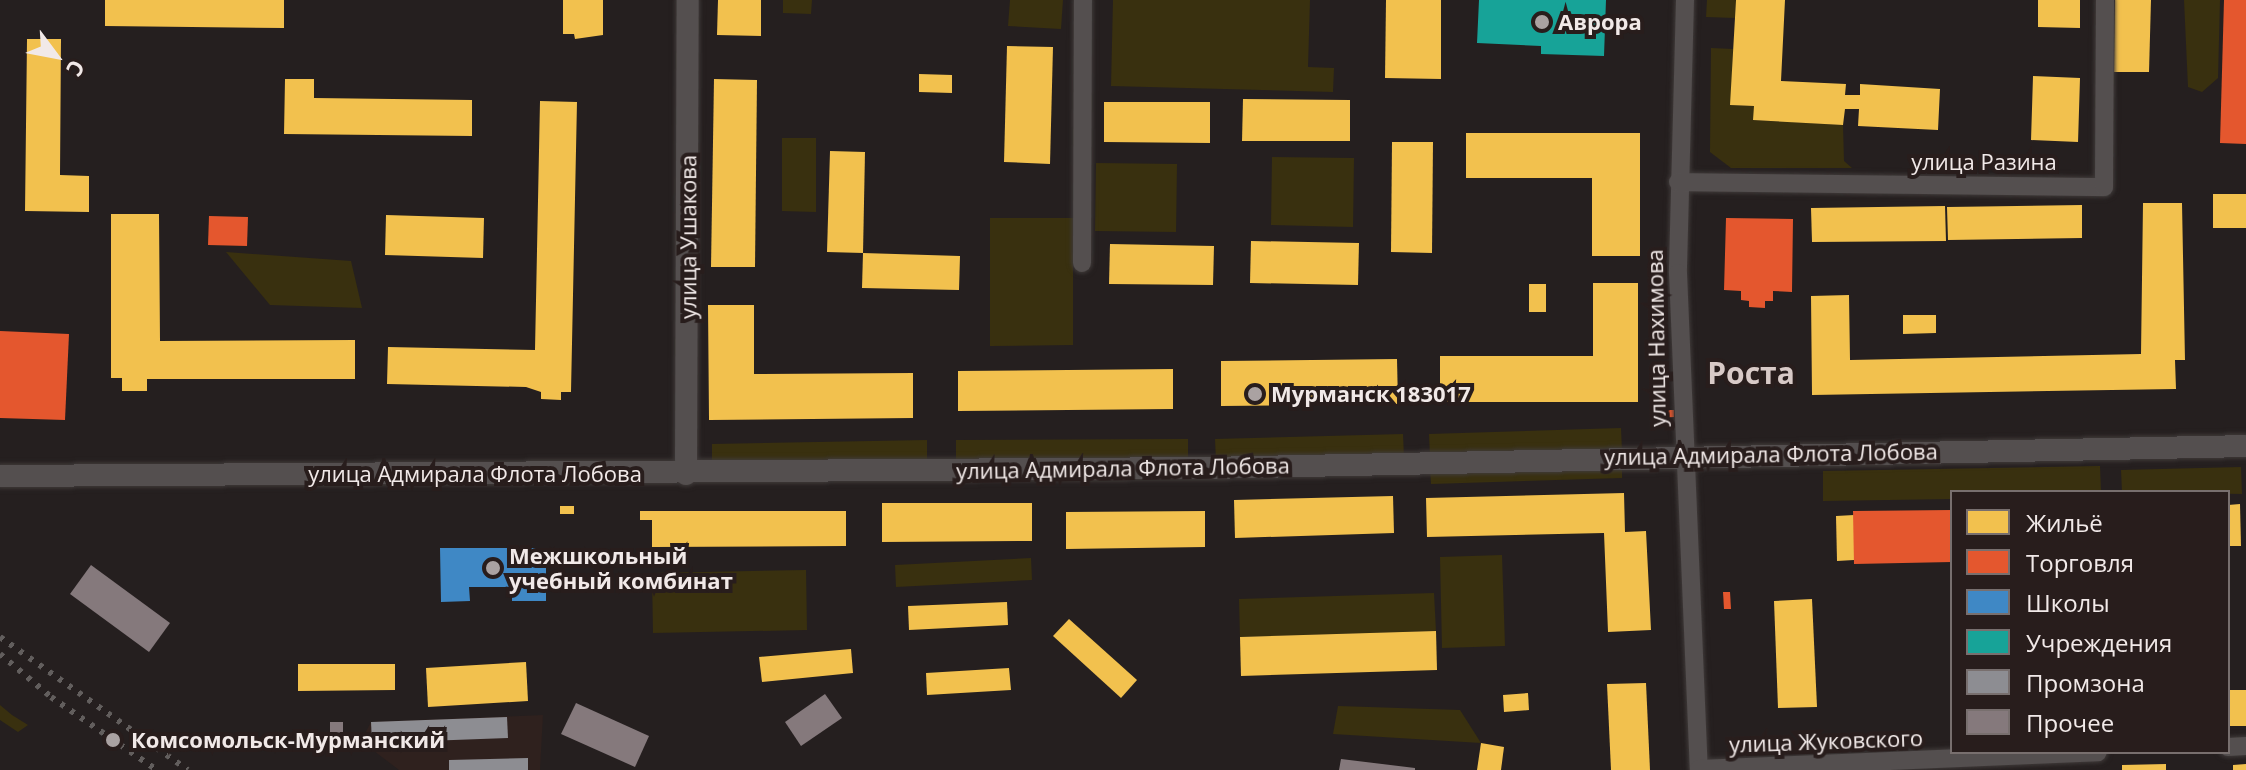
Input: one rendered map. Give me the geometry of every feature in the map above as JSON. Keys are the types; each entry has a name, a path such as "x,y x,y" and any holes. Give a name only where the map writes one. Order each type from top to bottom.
{"street":[{"name":"улица Ушакова","path":"686,474 688,0"},
{"path":"1082,263 1083,0"},
{"name":"улица Нахимова","path":"1685,0 1678,182 1683,455 1699,770"},
{"name":"улица Разина","path":"1678,182 2104,187 2105,0"},
{"name":"улица Адмирала Флота Лобова","path":"0,476 686,474 1207,468 1683,455 2246,446"},
{"name":"улица Жуковского","path":"1699,770 2054,754"}],"shaded area":[{"path":"783,0 812,0 811,14 783,13"},
{"path":"1010,0 1063,0 1061,29 1008,26"},
{"path":"1113,0 1310,0 1308,67 1334,68 1333,92 1111,86"},
{"path":"1707,0 1736,0 1735,18 1706,17"},
{"path":"2184,0 2220,0 2218,78 2202,92 2188,87"},
{"path":"1711,48 1733,49 1731,105 1754,106 1754,120 1843,125 1844,161 1852,168 1731,168 1710,152"},
{"path":"782,138 816,138 816,212 782,211"},
{"path":"1272,157 1354,158 1353,227 1271,225"},
{"path":"1096,163 1177,164 1176,232 1095,231"},
{"path":"990,218 1073,218 1073,345 990,346"},
{"path":"226,252 351,261 362,308 270,305"},
{"path":"1621,428 1622,451 1430,457 1429,434"},
{"path":"1403,434 1404,457 1216,462 1215,439"},
{"path":"1188,439 1188,462 956,463 956,440"},
{"path":"927,440 927,462 712,466 712,444"},
{"path":"1622,463 1622,478 1431,484 1430,469"},
{"path":"2100,466 2101,490 1950,490 1950,499 1823,501 1823,471"},
{"path":"2241,467 2242,494 2230,494 2230,490 2122,490 2121,470"},
{"path":"1502,555 1505,646 1442,648 1440,557"},
{"path":"1031,558 1032,580 896,587 895,565"},
{"path":"806,570 807,630 653,633 652,573"},
{"path":"1434,593 1436,631 1240,637 1239,599"},
{"path":"0,705 28,725 18,732 0,720"},
{"path":"1338,706 1460,710 1481,743 1333,734"},
{"path":"543,715 540,770 399,770 361,741 371,722"}],"building: Жильё":[{"path":"105,0 284,0 284,28 105,26"},
{"path":"563,0 603,0 603,35 575,39 574,34 563,34"},
{"path":"718,0 761,0 761,36 717,35"},
{"path":"1386,0 1441,0 1441,79 1385,78"},
{"path":"1736,0 1785,0 1781,81 1846,84 1845,95 1860,95 1860,84 1940,89 1938,130 1858,126 1859,109 1845,109 1843,125 1753,120 1754,106 1730,105"},
{"path":"2038,0 2080,0 2080,28 2038,27"},
{"path":"2115,0 2151,0 2149,72 2114,72"},
{"path":"27,39 61,39 60,175 89,176 89,212 25,211"},
{"path":"1007,46 1053,47 1050,164 1004,162"},
{"path":"919,74 952,75 952,93 919,92"},
{"path":"2033,76 2080,78 2078,142 2031,140"},
{"path":"285,79 314,79 314,98 472,100 472,136 284,134"},
{"path":"714,79 757,80 755,267 711,267"},
{"path":"1243,99 1350,100 1350,141 1242,141"},
{"path":"540,101 577,102 571,392 561,392 561,400 541,399 541,392 526,387 387,384 388,347 535,350"},
{"path":"1104,102 1210,102 1210,143 1104,142"},
{"path":"1466,133 1640,133 1640,256 1592,256 1592,178 1466,178"},
{"path":"1392,142 1433,142 1432,253 1391,252"},
{"path":"830,151 865,152 863,253 827,252"},
{"path":"2213,194 2246,194 2246,228 2213,228"},
{"path":"2143,203 2182,203 2185,360 2175,360 2176,389 1812,395 1811,296 1849,295 1850,360 2141,354"},
{"path":"2082,205 2082,238 1948,240 1947,207"},
{"path":"1945,206 1946,241 1812,242 1811,208"},
{"path":"111,214 159,214 160,341 355,340 355,379 147,379 147,391 122,391 122,378 111,378"},
{"path":"386,215 484,218 483,258 385,255"},
{"path":"1251,241 1359,243 1358,285 1250,283"},
{"path":"1110,244 1214,246 1213,285 1109,284"},
{"path":"863,253 960,256 959,290 862,288"},
{"path":"1593,283 1638,283 1638,402 1440,402 1440,356 1593,356"},
{"path":"1529,284 1546,284 1546,312 1529,312"},
{"path":"708,305 754,305 754,374 913,373 913,418 709,420"},
{"path":"1903,315 1936,315 1936,333 1903,334"},
{"path":"1397,359 1398,404 1221,406 1221,361"},
{"path":"1173,369 1173,409 958,411 958,371"},
{"path":"1624,493 1625,532 1646,531 1651,630 1608,632 1604,533 1427,537 1426,498"},
{"path":"1393,496 1394,533 1235,538 1234,500"},
{"path":"882,503 1032,503 1032,541 882,542"},
{"path":"2240,504 2241,546 2230,546 2230,505"},
{"path":"560,506 574,506 574,514 560,514"},
{"path":"640,511 846,511 846,546 652,547 652,520 640,520"},
{"path":"1205,511 1205,547 1066,549 1066,512"},
{"path":"1854,515 1854,560 1837,561 1836,516"},
{"path":"1812,599 1817,707 1778,708 1774,601"},
{"path":"1007,602 1008,625 909,630 908,606"},
{"path":"1069,619 1137,680 1121,698 1053,636"},
{"path":"1436,631 1437,670 1241,676 1240,637"},
{"path":"851,649 853,673 762,682 759,657"},
{"path":"526,662 528,701 428,707 426,668"},
{"path":"298,664 395,664 395,690 298,691"},
{"path":"1009,668 1011,690 927,695 926,673"},
{"path":"1646,683 1650,770 1611,770 1607,684"},
{"path":"2230,690 2246,690 2246,726 2230,726"},
{"path":"1528,693 1529,710 1504,712 1503,695"},
{"path":"1481,743 1504,747 1501,770 1477,770"},
{"path":"2166,764 2166,770 2122,770 2122,765"},
{"path":"2246,764 2246,770 2233,770 2233,765"}],"building: Торговля":[{"path":"2224,0 2246,0 2246,144 2220,143"},
{"path":"209,216 248,217 247,246 208,245"},
{"path":"1726,218 1793,219 1792,292 1773,291 1773,301 1765,301 1765,308 1749,307 1749,301 1741,300 1741,291 1724,290"},
{"path":"0,331 69,334 65,420 0,418"},
{"path":"1661,410 1674,410 1674,417 1661,418"},
{"path":"1950,510 1950,562 1854,564 1853,511"},
{"path":"1723,592 1730,592 1731,609 1724,609"}],"building: Школы":[{"name":"Межшкольный учебный комбинат","path":"440,548 546,548 546,601 512,601 512,587 469,587 470,601 441,602"}],"building: Учреждения":[{"name":"Аврора","path":"1479,0 1606,0 1604,56 1541,54 1541,46 1477,43"}],"building: Промзона":[{"path":"507,717 508,738 372,743 371,722"},
{"path":"528,758 528,770 449,770 449,760"}],"building: Прочее":[{"path":"91,565 170,623 149,652 70,594"},
{"path":"825,694 842,718 801,746 785,722"},
{"path":"576,703 649,736 635,767 561,734"},
{"path":"330,722 343,722 343,737 330,737"},
{"path":"1341,759 1415,768 1415,770 1339,770"}],"railway":[{"path":"0,637 188,770"},
{"path":"0,654 51,697 157,770"}],"place":[{"name":"Аврора","path":"1542,22"},
{"name":"Мурманск 183017","path":"1255,394"},
{"name":"Межшкольный учебный комбинат","path":"493,568"},
{"name":"Комсомольск-Мурманский","path":"113,740"}],"district":[{"name":"Роста","path":"1751,373"}]}
